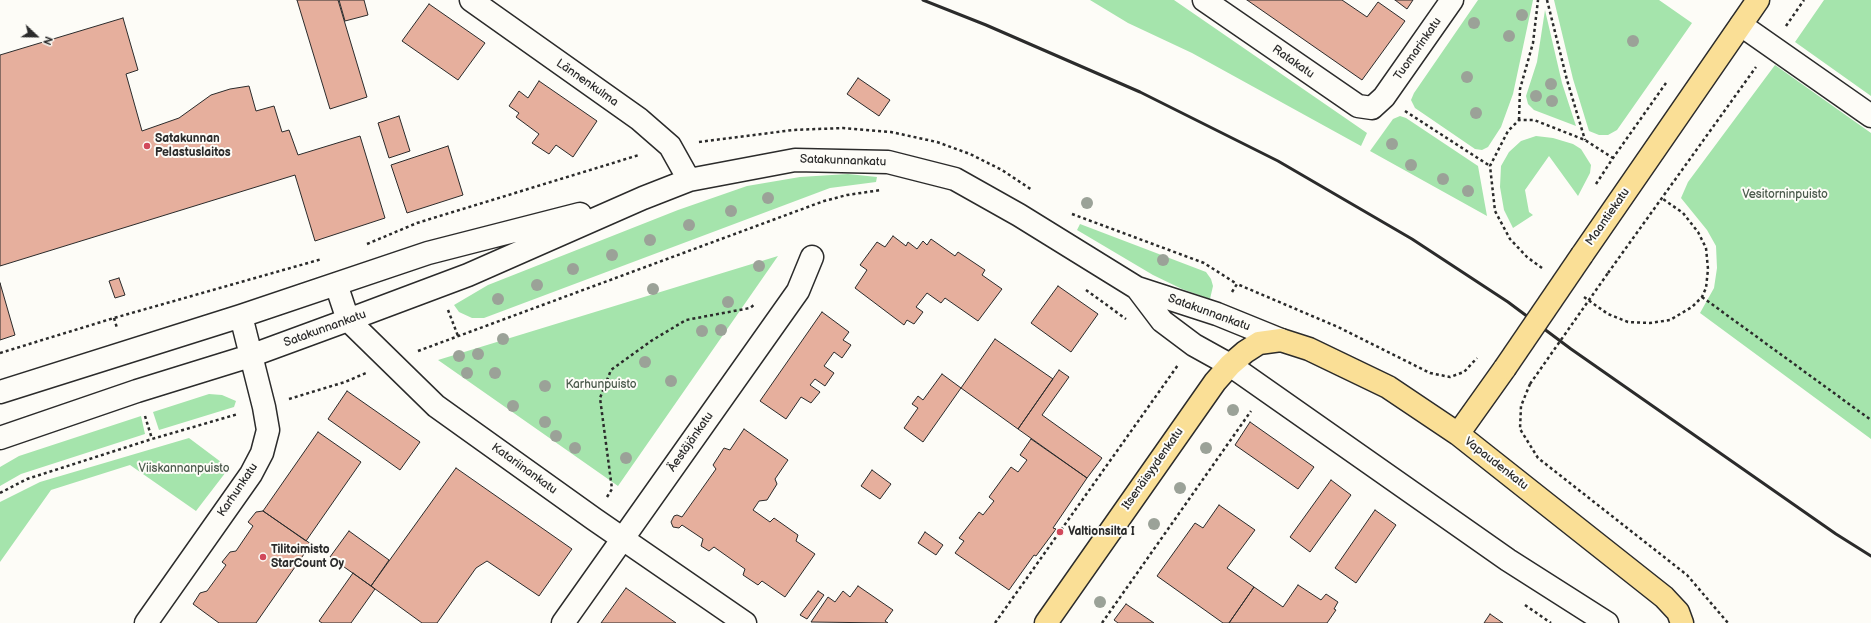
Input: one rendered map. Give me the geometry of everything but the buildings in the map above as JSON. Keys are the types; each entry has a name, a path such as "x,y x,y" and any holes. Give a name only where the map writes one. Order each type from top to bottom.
{"main road":[{"name":"Maantiekatu","path":"1458,434 1758,0"},
{"name":"Itsenäisyydenkatu","path":"1046,623 1215,382 1230,365 1259,343 1281,340"},
{"name":"Vapaudenkatu","path":"1281,340 1308,349 1388,387 1458,434 1664,596 1683,619"}],"street":[{"name":"Lännenkulma","path":"471,0 639,119 670,146 689,180"},
{"name":"Ratakatu","path":"1204,0 1358,106 1372,108 1384,97"},
{"name":"Tuomarinkatu","path":"1384,97 1452,0"},
{"path":"1741,25 1871,116"},
{"name":"Satakunnankatu","path":"0,438 137,391 250,356 348,320 468,275 643,198 689,180 795,160 888,162 955,179 1019,215 1137,288 1217,314 1281,340"},
{"name":"Satakunnankatu","path":"0,392 241,316 428,253 643,198"},
{"name":"Äestäjänkatu","path":"563,623 798,291 812,257"},
{"name":"Katariinankatu","path":"336,284 348,320 436,406 623,539 745,623"},
{"name":"Satakunnankatu","path":"1137,288 1162,321 1194,345 1230,365"},
{"name":"Karhunkatu","path":"146,623 251,474 262,453 268,430 264,407 241,316"},
{"path":"1230,365 1508,560 1607,623"}],"path":[{"path":"1384,97 1490,166 1508,131 1519,120 1520,89 1533,43 1538,0"},
{"path":"1547,0 1567,80 1585,140"},
{"path":"1728,623 1687,575 1538,458 1520,429 1521,406 1530,384 1804,0"},
{"path":"1519,120 1534,120 1585,140 1613,158"},
{"path":"0,493 34,477 152,439 345,382 391,362 824,201 847,195 884,190"},
{"path":"1083,287 1132,324"},
{"path":"1702,297 1871,420"},
{"path":"594,518 612,489 600,398 611,370 651,341 686,320 750,308 761,299"},
{"path":"995,623 1182,360"},
{"path":"1102,623 1253,408"},
{"path":"1525,604 1551,623"}],"green space":[{"path":"1090,0 1174,0 1367,133 1361,146 1192,53 1128,23"},
{"path":"1478,0 1533,0 1513,94 1501,127 1488,147 1482,150 1475,149 1415,108 1411,100 1414,93"},
{"path":"1554,0 1659,0 1692,23 1617,130 1608,135 1599,135 1589,131 1573,79"},
{"path":"1824,0 1871,0 1871,96 1795,42"},
{"path":"1545,10 1562,83 1576,126 1534,110 1528,104 1526,96 1537,62"},
{"name":"Vesitorninpuisto","path":"1775,65 1871,133 1871,439 1700,313 1714,288 1717,268 1716,246 1707,230 1681,198 1688,182"},
{"path":"1400,116 1406,118 1478,166 1487,216 1370,151 1393,119"},
{"path":"1536,136 1553,138 1573,144 1581,149 1591,165 1590,173 1578,196 1549,156 1525,190 1529,212 1533,215 1513,228 1504,210 1500,187 1501,166 1509,152 1521,141"},
{"path":"848,174 877,177 876,182 830,188 484,318 472,318 459,312 454,305 488,285 678,210 747,186 800,177"},
{"path":"1080,224 1206,272 1211,279 1213,286 1210,299 1182,289 1153,275 1077,230"},
{"name":"Karhunpuisto","path":"778,256 618,486 438,360"},
{"path":"209,394 222,395 236,401 234,407 159,430 153,412"},
{"path":"141,416 145,434 21,474 0,486 0,467 19,456"},
{"name":"Viiskannanpuisto","path":"189,438 229,468 196,511 130,465 51,490 0,562 0,502 40,482"}],"railway":[{"path":"923,0 986,25 1140,92 1278,161 1412,239 1508,302 1571,349 1836,534 1871,556"}],"place":[{"name":"Satakunnan Pelastuslaitos","path":"147,146"},
{"name":"Valtionsilta I","path":"1060,532"},
{"name":"Tilitoimisto StarCount Oy","path":"263,557"}]}
